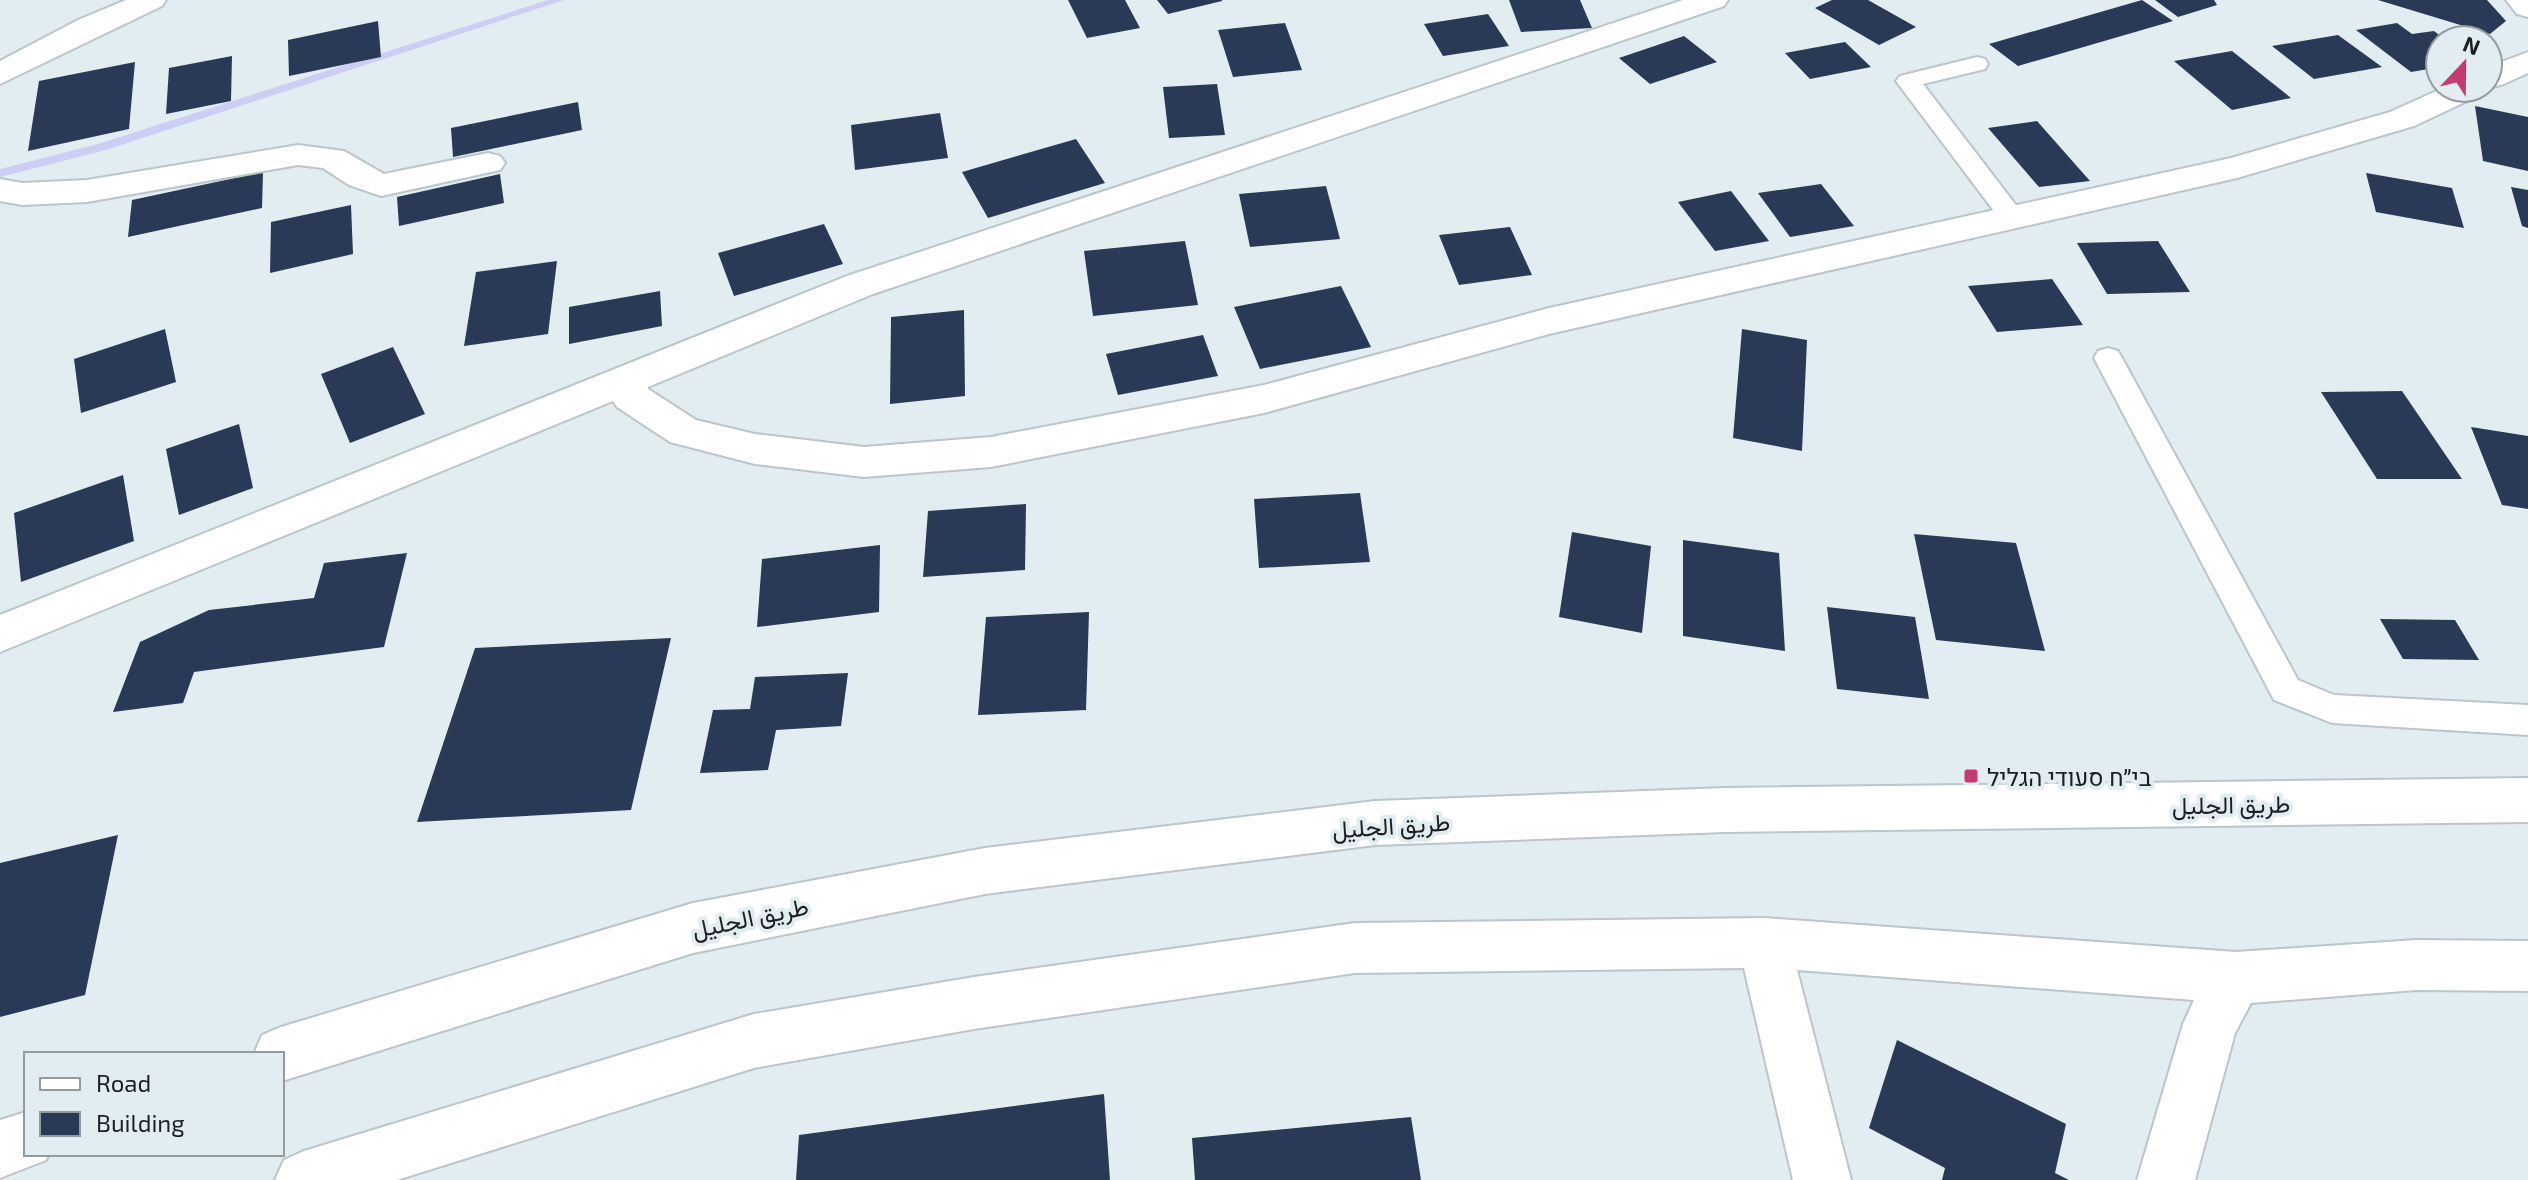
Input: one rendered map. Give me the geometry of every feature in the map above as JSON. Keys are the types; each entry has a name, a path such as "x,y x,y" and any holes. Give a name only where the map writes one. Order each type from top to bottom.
{"street":[{"path":"0,74 89,27 151,0"},
{"path":"0,634 860,285 1713,0"},
{"path":"2521,0 2528,8"},
{"path":"2504,72 2528,61"},
{"path":"626,379 631,397 684,432 755,449 864,462 991,452 1264,399 1549,321 2237,167 2402,119 2434,104"},
{"path":"0,190 22,194 87,191 298,155 332,158 361,177 381,185 488,163"},
{"path":"2475,801 2528,777"},
{"name":"طريق الجليل","path":"284,1053 693,928 985,871 1375,823 1725,810 2528,800"},
{"path":"1764,943 1822,1180"},
{"path":"304,1180 754,1041 974,1003 1355,948 1764,943 2236,978 2416,965 2528,966"},
{"path":"2166,1180 2210,1024 2236,978"},
{"path":"0,1149 24,1141"}],"lane":[{"path":"1977,64 1908,81 2012,217"},
{"path":"2108,358 2286,690 2332,709 2528,720"}],"building":[{"path":"1068,0 1125,0 1140,28 1087,38"},
{"path":"1157,0 1222,0 1222,1 1168,14"},
{"path":"1509,0 1580,0 1592,28 1521,32"},
{"path":"1832,0 1868,0 1916,27 1879,45 1815,8"},
{"path":"2142,0 2173,21 2018,66 1989,44"},
{"path":"2155,0 2214,0 2217,5 2178,17"},
{"path":"2378,0 2487,0 2506,21 2502,24 2457,24"},
{"path":"1488,14 1509,46 1443,56 1424,24"},
{"path":"378,21 381,57 289,76 288,40"},
{"path":"1285,23 1302,70 1233,77 1218,30"},
{"path":"2397,23 2412,34 2424,32 2424,70 2411,72 2356,30"},
{"path":"2338,35 2382,67 2314,79 2272,46"},
{"path":"1684,36 1717,62 1650,84 1619,58"},
{"path":"1845,42 1871,67 1810,79 1785,53"},
{"path":"2232,51 2291,98 2232,110 2174,61"},
{"path":"232,56 231,101 166,114 169,68"},
{"path":"135,62 129,129 28,151 39,81"},
{"path":"1217,84 1225,135 1169,138 1163,87"},
{"path":"578,102 582,130 453,157 451,128"},
{"path":"2475,106 2528,117 2528,171 2483,161"},
{"path":"940,113 948,158 855,170 851,125"},
{"path":"2037,121 2090,181 2039,187 1988,128"},
{"path":"1076,139 1105,183 988,218 962,172"},
{"path":"263,172 262,208 128,237 132,200"},
{"path":"2366,173 2452,188 2464,228 2376,212"},
{"path":"500,174 504,203 399,226 397,197"},
{"path":"1821,184 1854,226 1790,237 1758,193"},
{"path":"1326,186 1340,239 1250,247 1239,194"},
{"path":"2511,187 2528,190 2528,228 2522,226"},
{"path":"1731,191 1769,241 1715,251 1678,202"},
{"path":"351,205 353,254 270,273 271,222"},
{"path":"824,224 843,264 734,296 718,253"},
{"path":"1510,227 1532,275 1459,285 1439,235"},
{"path":"1185,241 1198,305 1093,316 1084,251"},
{"path":"2158,241 2190,292 2107,294 2077,243"},
{"path":"557,261 548,334 464,346 476,272"},
{"path":"2052,279 2083,325 1997,332 1968,286"},
{"path":"1341,286 1371,347 1260,369 1234,307"},
{"path":"660,291 662,326 569,344 569,307"},
{"path":"964,310 965,396 890,404 891,317"},
{"path":"165,329 176,382 81,413 74,359"},
{"path":"1742,329 1807,340 1802,451 1733,438"},
{"path":"1203,335 1218,376 1118,395 1106,354"},
{"path":"393,347 425,414 350,443 321,374"},
{"path":"2402,391 2462,479 2377,479 2321,392"},
{"path":"239,424 253,488 179,515 166,449"},
{"path":"2471,427 2528,436 2528,509 2502,505"},
{"path":"123,475 134,541 21,582 14,513"},
{"path":"1360,493 1370,562 1259,568 1254,499"},
{"path":"1026,504 1025,570 923,577 928,511"},
{"path":"1572,532 1651,546 1642,633 1559,617"},
{"path":"1914,534 2016,543 2045,651 1936,640"},
{"path":"1683,540 1779,553 1785,651 1683,636"},
{"path":"880,545 879,612 757,627 762,559"},
{"path":"407,553 384,647 194,672 183,703 113,712 140,642 209,610 314,598 324,563"},
{"path":"1827,607 1915,617 1929,699 1837,689"},
{"path":"1089,612 1086,710 978,715 986,617"},
{"path":"2380,619 2455,620 2479,660 2403,659"},
{"path":"671,638 631,810 417,822 475,648"},
{"path":"848,673 841,726 776,730 768,770 700,773 713,710 750,709 755,677"},
{"path":"118,835 85,995 0,1017 0,863"},
{"path":"1897,1040 2066,1124 2055,1173 2069,1180 1942,1180 1945,1168 1869,1128"},
{"path":"1104,1094 1110,1180 796,1180 799,1135"},
{"path":"1411,1117 1421,1180 1195,1180 1192,1138"}],"waterway":[{"path":"0,173 102,147 559,0"}],"place":[{"name":"בי״ח סעודי הגליל","path":"1971,776"}]}
